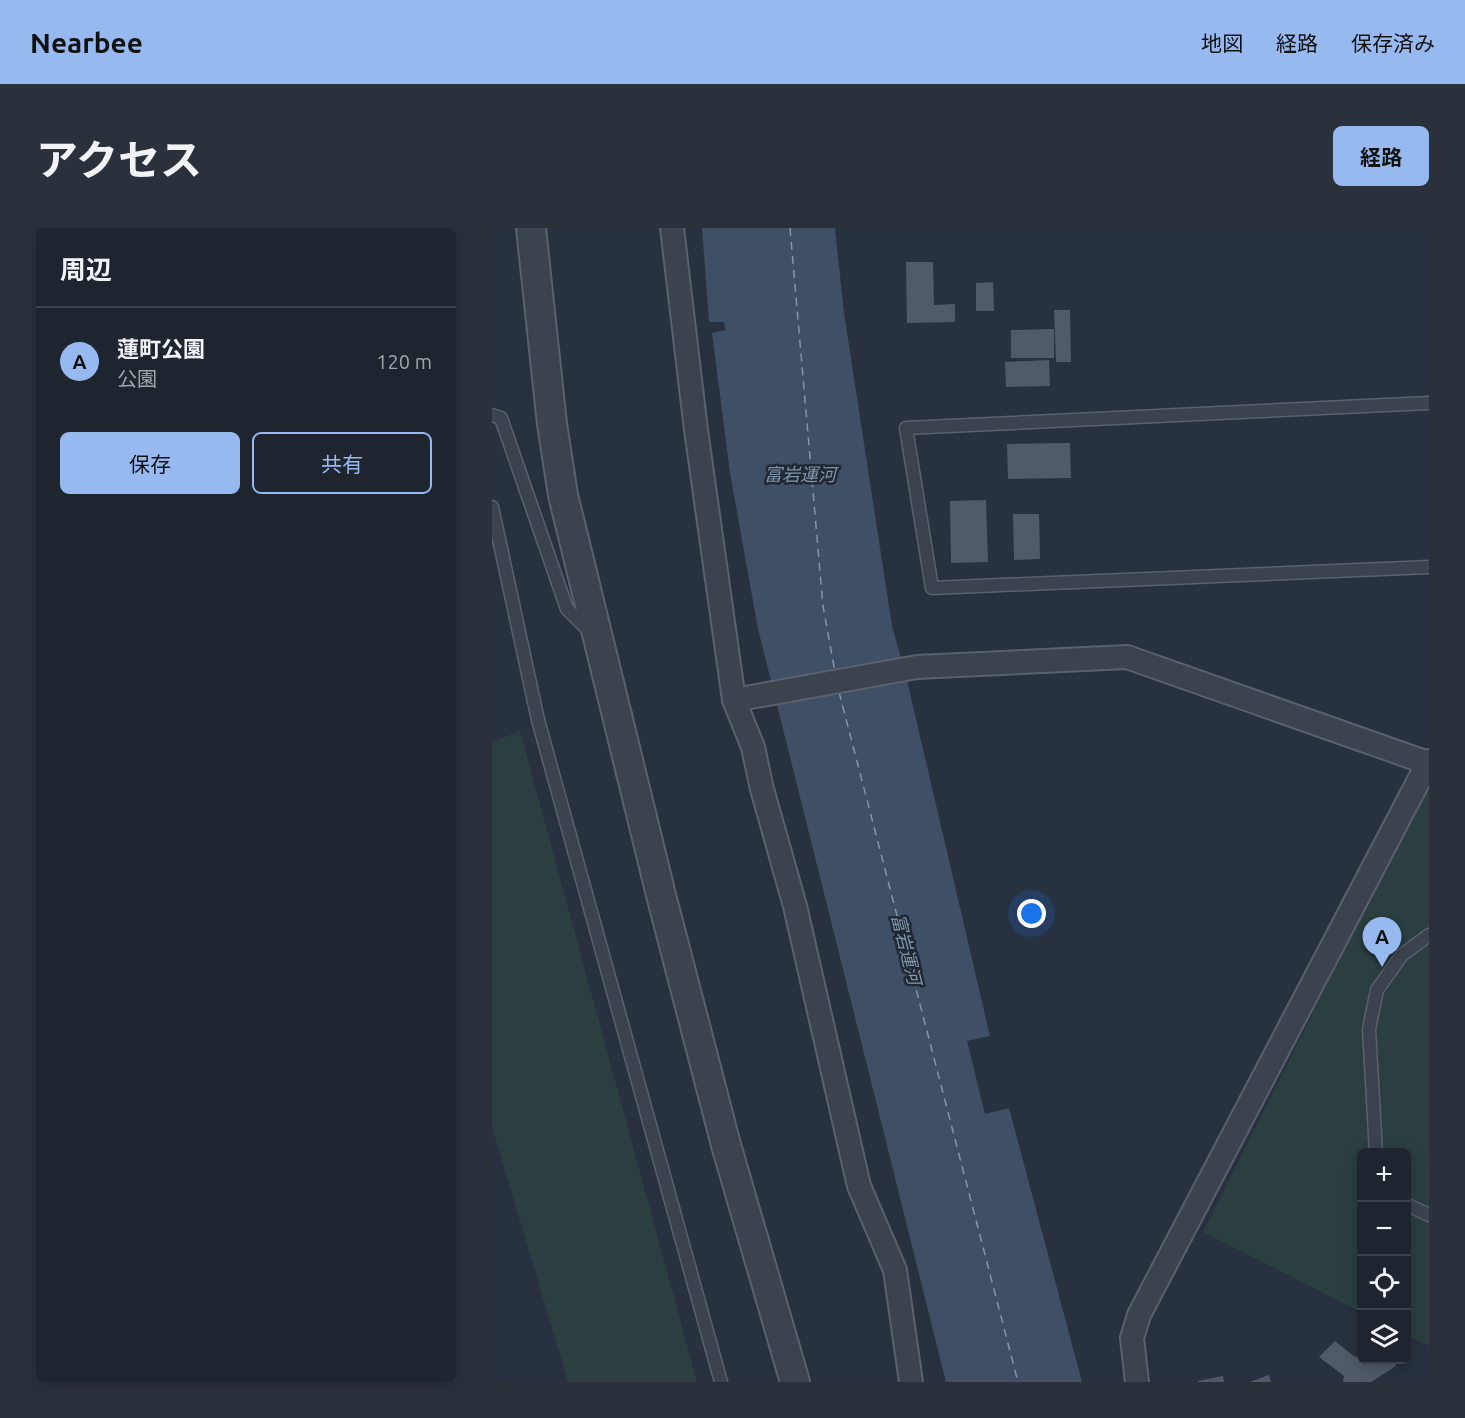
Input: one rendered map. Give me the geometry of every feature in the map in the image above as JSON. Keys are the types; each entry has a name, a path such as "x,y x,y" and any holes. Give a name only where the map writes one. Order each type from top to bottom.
{"street":[{"path":"531,228 552,424 561,483 597,639 726,1145 795,1382"},
{"path":"672,228 696,430 734,700 753,747 762,789 795,906 859,1186 895,1270 911,1382"},
{"path":"734,700 767,692 917,667 1127,657 1429,762 1139,1315 1132,1338 1137,1382"}],"lane":[{"path":"1429,403 906,428 932,588 1429,567"},
{"path":"492,415 501,418 567,609 597,639"},
{"path":"492,507 538,720 721,1382"},
{"path":"1376,1148 1369,1029 1377,990 1402,955 1429,934"},
{"path":"1411,1206 1429,1215"}],"green space":[{"path":"520,731 697,1382 568,1382 492,1127 492,742"},
{"path":"1429,781 1429,1346 1411,1337 1411,1148 1357,1148 1357,1310 1203,1232"}],"water":[{"name":"富岩運河","path":"702,228 835,228 844,313 892,626 906,676 990,1036 967,1041 985,1114 1009,1108 1082,1382 946,1382 758,629 730,473 712,333 725,330 724,322 709,322"}],"building":[{"path":"906,262 933,262 934,305 955,304 955,322 907,323"},
{"path":"993,282 994,311 976,311 976,283"},
{"path":"1054,310 1070,310 1071,362 1056,362"},
{"path":"1054,329 1054,358 1011,358 1011,330"},
{"path":"1049,360 1050,386 1006,387 1005,362"},
{"path":"1070,443 1071,478 1008,479 1007,444"},
{"path":"986,500 988,562 951,563 950,501"},
{"path":"1013,514 1039,514 1040,559 1014,560"},
{"path":"1335,1341 1357,1356 1357,1364 1395,1364 1396,1366 1371,1382 1343,1382 1344,1376 1319,1357"},
{"path":"1269,1375 1271,1382 1250,1382"},
{"path":"1223,1376 1224,1382 1198,1382 1198,1381"}],"ferry route":[{"path":"790,228 823,606 835,672"},
{"path":"839,692 1018,1382"}],"place":[{"name":"蓮町公園","path":"1382,967"}]}
